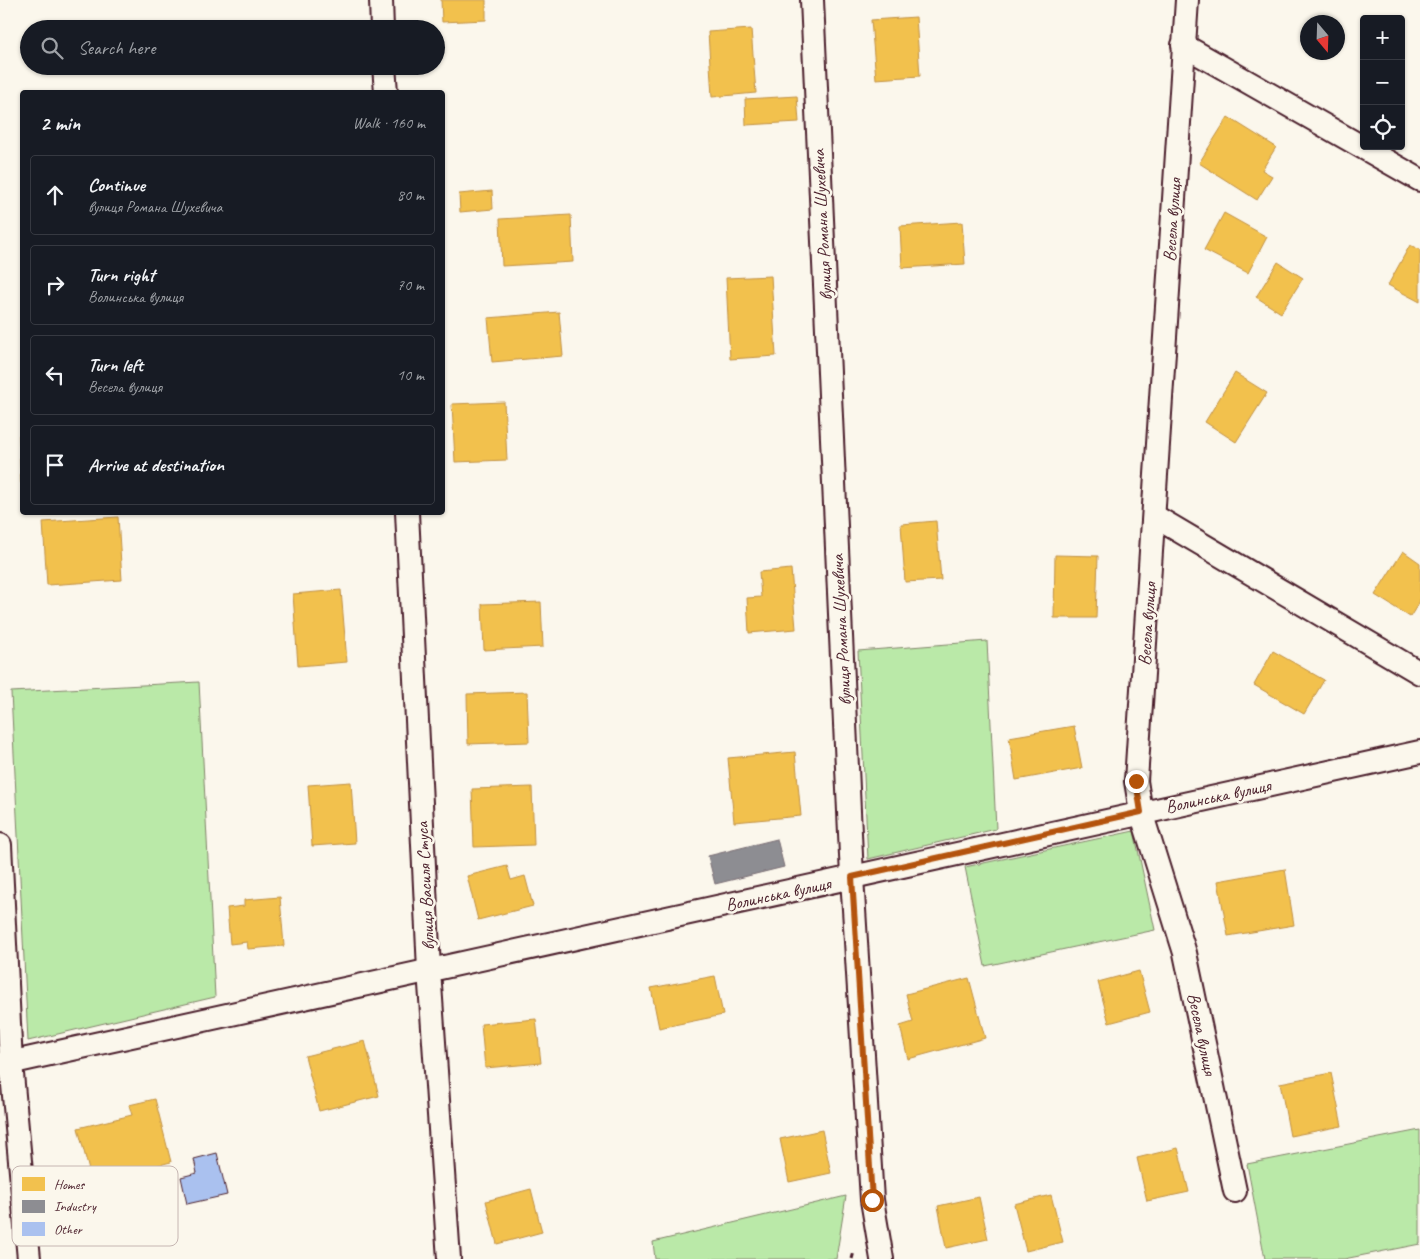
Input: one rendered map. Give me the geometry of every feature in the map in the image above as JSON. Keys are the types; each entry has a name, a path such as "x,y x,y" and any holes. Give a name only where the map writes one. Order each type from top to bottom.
{"street":[{"path":"381,0 382,20"},
{"name":"вулиця Романа Шухевича","path":"812,0 852,877 872,1200 882,1259"},
{"name":"Весела вулиця","path":"1187,0 1136,781 1141,812 1185,952 1234,1191"},
{"path":"1183,45 1420,180"},
{"path":"385,75 386,90"},
{"name":"вулиця Василя Стуса","path":"407,515 429,970 449,1259"},
{"path":"1154,516 1420,673"},
{"name":"Волинська вулиця","path":"5,1064 1420,752"},
{"path":"0,845 5,1064 18,1166"},
{"path":"27,1246 29,1259"}],"green space":[{"path":"987,641 996,829 868,859 858,651"},
{"path":"199,682 215,997 28,1041 11,692"},
{"path":"1134,831 1155,930 985,966 965,867"},
{"path":"1420,1130 1420,1244 1344,1259 1265,1259 1247,1164"},
{"path":"846,1196 836,1259 655,1259 653,1242"}],"building: Homes":[{"path":"441,0 486,0 486,20 445,22 445,20 442,20"},
{"path":"916,17 920,76 876,79 871,20"},
{"path":"751,29 756,93 712,97 708,32"},
{"path":"797,96 799,122 746,125 745,99"},
{"path":"1228,117 1276,147 1262,170 1272,176 1257,200 1199,163"},
{"path":"492,191 493,209 460,212 459,194"},
{"path":"1224,213 1267,237 1248,273 1204,250"},
{"path":"571,215 573,262 502,266 500,219"},
{"path":"962,222 965,264 902,268 900,226"},
{"path":"1410,245 1420,250 1420,302 1388,285"},
{"path":"1278,262 1303,278 1281,313 1256,297"},
{"path":"771,276 776,356 730,359 726,278"},
{"path":"559,312 563,356 492,362 488,318"},
{"path":"1235,373 1267,393 1236,442 1205,422"},
{"path":"504,402 507,460 455,462 452,404"},
{"path":"118,517 122,580 47,585 43,522"},
{"path":"936,521 941,580 905,582 901,524"},
{"path":"1403,551 1420,563 1420,601 1410,617 1375,595"},
{"path":"1055,555 1098,556 1096,618 1054,618"},
{"path":"791,569 796,629 749,633 747,598 761,597 759,572"},
{"path":"341,590 347,662 298,666 293,594"},
{"path":"541,602 543,647 484,650 482,604"},
{"path":"1273,651 1324,680 1304,714 1254,685"},
{"path":"527,692 529,742 468,744 467,694"},
{"path":"1074,726 1082,768 1016,780 1009,737"},
{"path":"795,752 801,816 734,822 728,758"},
{"path":"351,782 355,843 312,846 308,785"},
{"path":"532,787 534,845 474,847 472,789"},
{"path":"507,866 511,880 525,876 533,906 478,920 467,876"},
{"path":"1285,869 1294,925 1228,936 1218,881"},
{"path":"280,897 284,946 248,949 247,942 230,944 227,908 244,906 244,900"},
{"path":"1139,971 1150,1012 1109,1023 1098,982"},
{"path":"715,976 723,1015 659,1028 651,988"},
{"path":"969,978 985,1038 908,1059 900,1026 913,1022 906,994"},
{"path":"536,1019 541,1063 485,1068 481,1024"},
{"path":"365,1041 379,1096 319,1111 305,1056"},
{"path":"1331,1073 1342,1126 1290,1136 1280,1083"},
{"path":"155,1099 171,1162 155,1166 88,1166 78,1128 132,1115 129,1105"},
{"path":"822,1130 831,1173 789,1182 780,1139"},
{"path":"1178,1148 1189,1192 1147,1201 1137,1158"},
{"path":"531,1189 542,1232 497,1244 486,1201"},
{"path":"1051,1195 1063,1242 1026,1251 1014,1204"},
{"path":"979,1197 988,1239 946,1248 938,1206"}],"building: Industry":[{"path":"777,839 784,867 715,884 708,856"}],"building: Other":[{"path":"217,1153 227,1195 187,1204 181,1177 197,1173 194,1159"}],"route":[{"path":"872,1200 852,877 1141,812 1136,781"}]}
